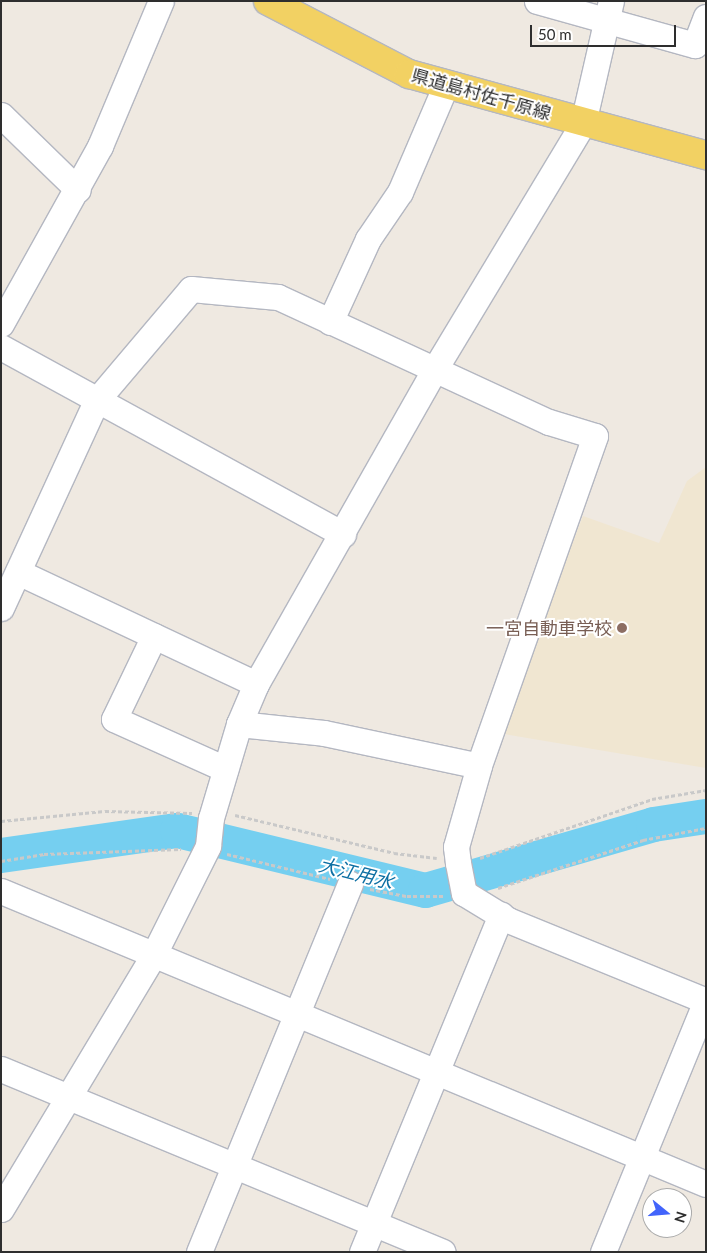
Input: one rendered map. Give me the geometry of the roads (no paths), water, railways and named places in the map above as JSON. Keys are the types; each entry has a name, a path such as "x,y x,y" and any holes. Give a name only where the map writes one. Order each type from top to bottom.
{"main road":[{"name":"県道島村佐千原線","path":"268,1 367,56 445,87 706,156"}],"street":[{"path":"1,324 78,190 160,1"},
{"path":"537,1 608,11 695,45 706,17"},
{"path":"1,1210 154,954 208,846 211,817 238,724 256,684 343,534 436,367 583,123 608,11"},
{"path":"330,322 368,238 400,192 445,87"},
{"path":"1,115 78,190"},
{"path":"1,608 96,401 192,289 278,297 330,322 436,367 549,422 595,436 479,766 456,846 464,893 501,915 706,1001 603,1252"},
{"path":"1,347 96,401 343,534"},
{"path":"18,572 256,684"},
{"path":"154,636 114,720 225,770"},
{"path":"238,724 324,733 479,766"},
{"path":"199,1252 350,884"},
{"path":"1,891 440,1071 706,1184"},
{"path":"362,1252 440,1071 501,915"},
{"path":"1,1069 443,1252"}],"waterway":[{"name":"大江用水","path":"1,855 177,830 425,890 653,824 706,816"}],"place":[{"name":"一宮自動車学校","path":"622,628"}]}
